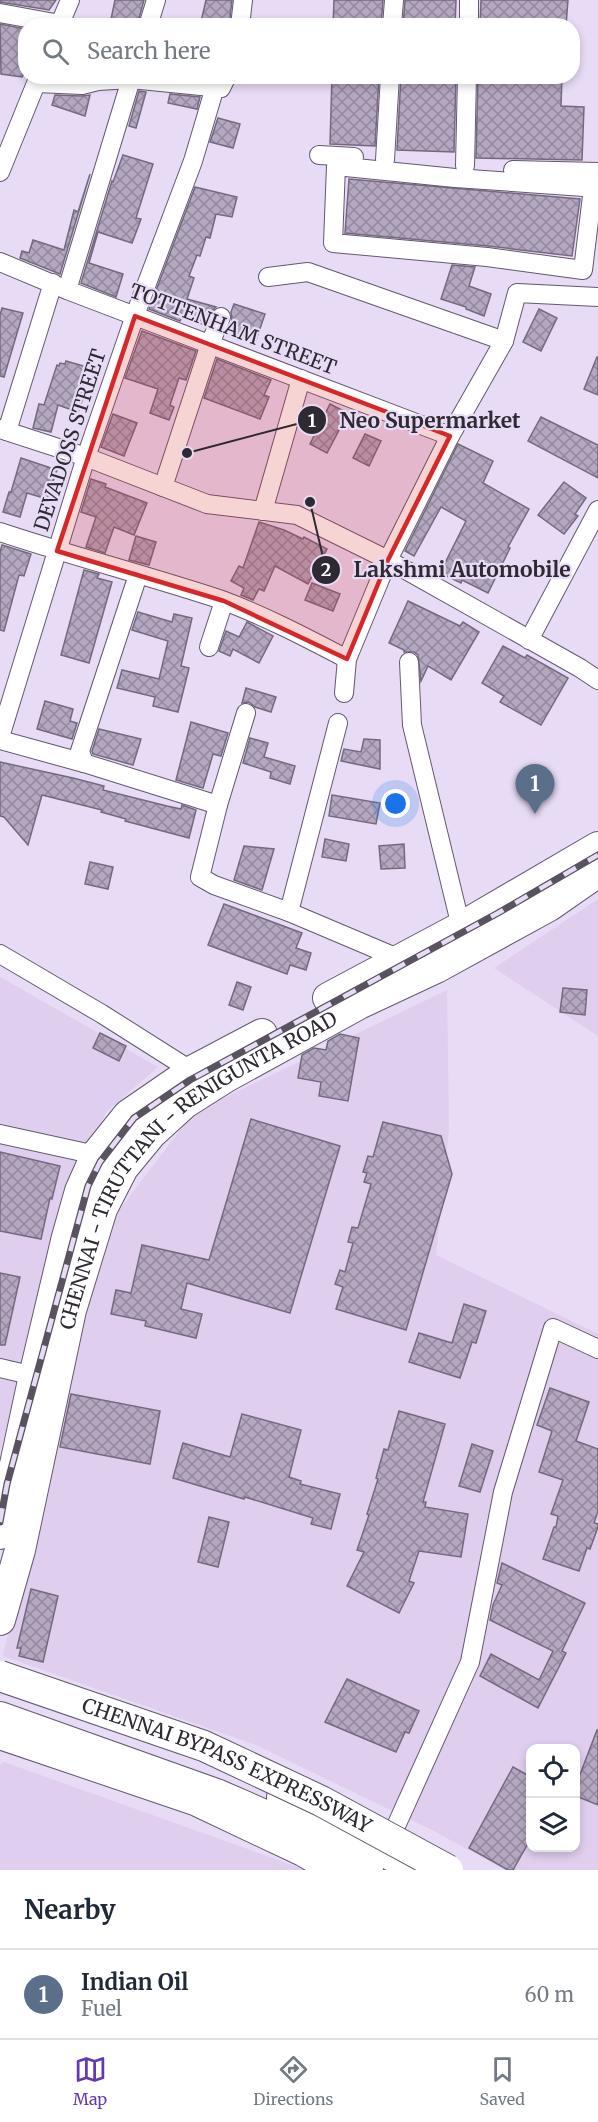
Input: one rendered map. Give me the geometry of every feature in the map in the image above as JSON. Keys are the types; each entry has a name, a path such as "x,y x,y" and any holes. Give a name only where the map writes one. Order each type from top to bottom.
{"highway":[{"name":"CHENNAI - TIRUTTANI - RENIGUNTA ROAD","path":"0,1534 34,1376 80,1191 96,1155 128,1115 192,1071 461,927 598,847"},
{"name":"CHENNAI - TIRUTTANI - RENIGUNTA ROAD","path":"0,1620 20,1550 71,1310 102,1209 123,1168 151,1134 184,1103 209,1087 359,1004 436,968 539,912 598,872"},
{"name":"CHENNAI BYPASS EXPRESSWAY","path":"0,1676 204,1746 321,1801 448,1870"},
{"path":"0,1734 195,1800 293,1846 336,1870"}],"main road":[{"path":"0,1686 186,1753 286,1799 376,1860"},
{"path":"0,1716 219,1794 376,1860 416,1870"}],"street":[{"path":"63,18 70,0"},
{"path":"150,18 156,0"},
{"path":"241,18 243,0"},
{"path":"393,18 394,0"},
{"path":"469,0 469,18"},
{"path":"0,13 25,18"},
{"path":"0,172 36,84"},
{"path":"130,84 60,287 4,430 207,504 297,515 388,560 598,680"},
{"name":"DEVADOSS STREET","path":"0,738 86,458 135,316 220,84"},
{"path":"385,160 390,84"},
{"path":"465,166 467,84"},
{"path":"318,155 524,171 596,182"},
{"path":"336,166 455,178 596,182 583,270 487,257 333,243 336,166"},
{"name":"TOTTENHAM STREET","path":"0,262 450,436"},
{"path":"268,277 308,272 504,341"},
{"path":"344,693 347,659 388,560 450,436 504,341 518,293 598,297"},
{"path":"163,487 221,317"},
{"path":"263,511 301,379"},
{"path":"529,640 598,510"},
{"path":"0,532 224,602 279,623 347,659"},
{"path":"84,763 80,751 138,575"},
{"path":"209,647 224,602"},
{"path":"410,662 412,725 461,927"},
{"path":"246,713 218,805 200,877 214,885 289,912 400,960"},
{"path":"289,912 338,723"},
{"path":"0,738 218,805"},
{"path":"0,954 102,1014 192,1071"},
{"path":"0,1134 96,1155"},
{"path":"376,1860 396,1826 470,1662 503,1492 553,1328 598,1349"},
{"path":"0,1368 34,1376"}],"highlighted area":[{"path":"135,316 450,436 388,560 347,659 224,601 57,551"}],"shaded area":[{"path":"598,899 598,1036 494,968"},
{"path":"0,977 158,1067 107,1111 70,1185 0,1452"},
{"path":"447,990 449,1129 436,1255 598,1334 598,1870 505,1870 434,1831 256,1745 3,1656 67,1368 118,1212 193,1113"},
{"path":"4,1762 306,1870 0,1870 0,1765"}],"building":[{"path":"0,0 56,0 49,10 0,2"},
{"path":"115,0 144,0 139,18 111,18"},
{"path":"206,0 232,0 230,18 202,18"},
{"path":"334,0 383,0 382,18 333,18"},
{"path":"405,0 456,0 455,18 404,18"},
{"path":"481,0 568,0 567,18 480,18"},
{"path":"0,24 18,27 18,76 1,74"},
{"path":"332,84 379,84 375,146 330,144"},
{"path":"401,84 456,84 454,152 397,150"},
{"path":"478,84 562,84 561,106 584,107 582,160 476,158"},
{"path":"139,91 146,92 136,128 129,126"},
{"path":"170,94 200,97 197,109 168,103"},
{"path":"55,95 90,95 85,116 52,105"},
{"path":"218,118 240,124 233,148 210,142"},
{"path":"123,155 153,164 136,218 141,219 132,243 98,232 89,263 123,274 116,297 81,283 112,181"},
{"path":"90,174 60,274 20,258 22,251 29,253 33,240 64,250 74,210 78,212"},
{"path":"349,179 580,199 572,256 345,233"},
{"path":"195,187 237,197 232,217 216,214 210,238 206,237 200,256 197,255 189,276 194,278 187,299 216,307 205,325 182,317 180,321 149,309"},
{"path":"452,265 475,267 469,286 491,294 484,316 441,299"},
{"path":"234,304 265,314 255,343 227,333 232,321 231,312"},
{"path":"2,308 23,313 4,377 0,376"},
{"path":"539,309 557,318 541,351 523,342"},
{"path":"142,331 196,351 186,380 179,378 170,405 174,407 169,420 150,413 158,389 125,378"},
{"path":"598,357 598,395 584,389"},
{"path":"217,359 271,380 264,395 269,397 260,419 204,398"},
{"path":"66,361 87,367 82,396 84,396 78,412 58,405 51,432 33,428 39,404 44,405 57,365 65,364"},
{"path":"330,404 348,413 327,453 310,444"},
{"path":"113,414 137,423 124,456 101,447"},
{"path":"541,417 598,445 598,478 528,441"},
{"path":"365,434 381,441 369,466 353,458"},
{"path":"458,444 493,461 483,483 529,509 508,547 510,548 488,593 462,580 461,583 440,573 466,521 441,507 414,556 405,551"},
{"path":"21,458 57,470 47,499 27,493 20,517 3,512"},
{"path":"91,479 106,484 105,487 147,503 134,535 114,527 105,553 86,547 96,517 81,512"},
{"path":"564,482 586,498 575,514 578,516 564,534 538,515"},
{"path":"259,522 303,539 304,537 327,549 308,584 275,566 264,591 259,589 253,600 241,595 244,588 231,581 239,566 243,568"},
{"path":"136,536 156,542 149,565 129,560"},
{"path":"2,545 31,554 24,576 19,575 4,631 0,630 0,552"},
{"path":"84,570 99,574 97,578 112,582 89,663 61,655"},
{"path":"312,583 340,594 333,611 305,600"},
{"path":"408,601 460,626 463,622 479,632 451,680 428,666 421,681 418,655 414,652 404,652 389,643"},
{"path":"138,612 172,622 174,614 192,618 181,666 189,668 178,712 153,706 155,697 117,688 122,670 159,679 168,641 132,630"},
{"path":"247,622 273,636 259,663 233,649 230,656 219,651 226,631 239,637"},
{"path":"503,646 525,658 527,655 568,678 541,725 500,702 504,696 482,683"},
{"path":"246,688 276,697 271,712 255,707 249,702 242,703"},
{"path":"45,701 73,709 70,721 77,723 72,739 37,729"},
{"path":"191,722 228,733 221,756 213,754 203,788 176,780"},
{"path":"99,729 141,739 133,765 93,754"},
{"path":"250,738 268,743 264,757 295,766 290,784 270,778 271,772 243,763"},
{"path":"364,739 380,740 380,769 341,761 344,749 361,752"},
{"path":"0,762 104,786 103,790 167,806 181,809 182,805 196,810 189,838 125,821 126,819 101,812 102,810 42,795 28,845 4,817 0,816"},
{"path":"332,795 380,803 376,824 329,816"},
{"path":"325,839 349,844 346,861 322,857"},
{"path":"404,844 405,868 381,869 379,846"},
{"path":"244,846 274,849 262,890 234,880"},
{"path":"90,862 113,867 108,889 85,884"},
{"path":"224,904 302,933 296,948 311,953 306,970 290,965 287,974 208,945"},
{"path":"237,982 251,987 243,1010 229,1005"},
{"path":"563,988 587,990 585,1015 560,1012"},
{"path":"100,1033 126,1046 119,1061 93,1048"},
{"path":"340,1034 359,1038 348,1101 319,1096 321,1082 298,1078 302,1055 314,1048 326,1050 328,1041"},
{"path":"251,1119 340,1146 290,1313 187,1283 181,1309 202,1314 196,1338 145,1326 146,1321 111,1314 116,1290 131,1293 142,1245 209,1260"},
{"path":"383,1122 441,1136 452,1174 406,1330 336,1309 343,1287 335,1284 340,1270 345,1272 353,1243 348,1242 352,1227 358,1228 371,1184 364,1182 367,1173 363,1172 368,1156 373,1157"},
{"path":"0,1152 60,1166 41,1239 0,1231"},
{"path":"0,1273 20,1277 5,1345 0,1345"},
{"path":"464,1304 486,1311 476,1343 472,1342 460,1378 409,1362 419,1333 452,1343"},
{"path":"550,1388 589,1402 576,1441 598,1449 598,1511 594,1523 598,1524 598,1527 579,1571 543,1559 554,1527 556,1527 558,1516 551,1514 563,1480 539,1472 552,1431 537,1425"},
{"path":"71,1394 160,1411 150,1464 60,1447"},
{"path":"399,1411 445,1424 423,1502 426,1502 425,1507 468,1514 461,1557 419,1551 409,1581 414,1583 399,1613 347,1586 364,1552 357,1550 369,1515 367,1514 384,1449 388,1450"},
{"path":"242,1414 301,1430 289,1477 301,1481 300,1484 340,1494 331,1529 311,1524 313,1518 173,1478 183,1443 230,1457"},
{"path":"472,1444 493,1451 480,1492 459,1486"},
{"path":"209,1517 229,1522 218,1567 198,1562"},
{"path":"502,1563 585,1603 562,1651 566,1653 538,1708 480,1676 491,1654 539,1680 553,1651 490,1620 493,1605 502,1585 497,1583"},
{"path":"31,1589 58,1596 43,1662 19,1656 21,1648 17,1648"},
{"path":"347,1679 419,1711 409,1733 405,1732 396,1752 325,1722"},
{"path":"598,1730 598,1805 580,1798 580,1775"},
{"path":"513,1767 526,1774 526,1847 513,1870 508,1870 469,1848"}],"railway":[{"path":"0,1522 7,1484 88,1186 100,1162 134,1118 190,1080 498,913 598,855"}],"place":[{"name":"Neo Supermarket","path":"187,453"},
{"name":"Lakshmi Automobile","path":"310,502"},
{"name":"Indian Oil","path":"535,814"}]}
